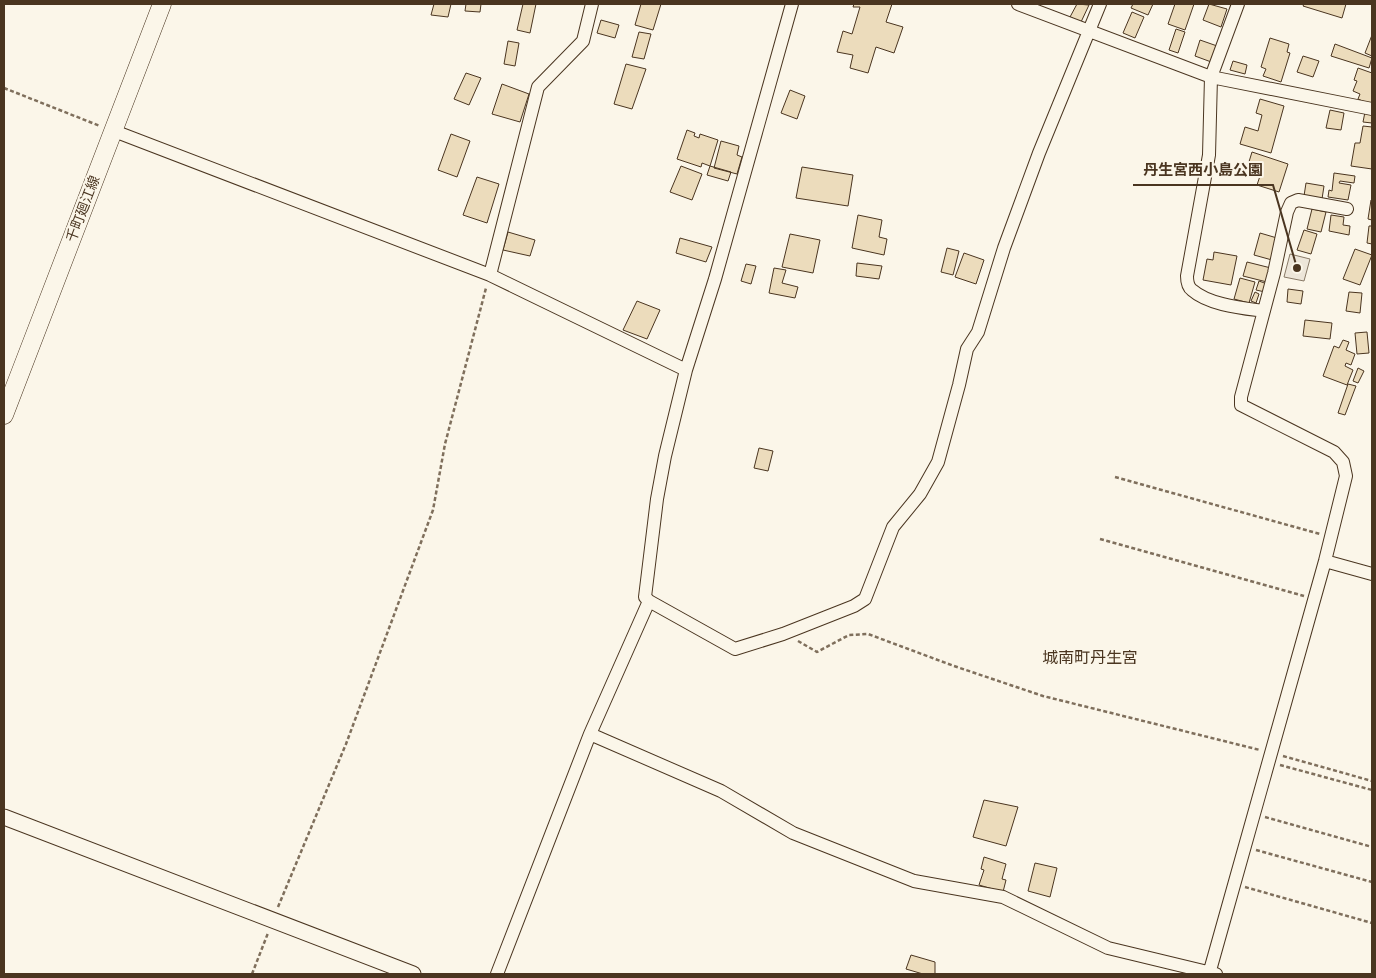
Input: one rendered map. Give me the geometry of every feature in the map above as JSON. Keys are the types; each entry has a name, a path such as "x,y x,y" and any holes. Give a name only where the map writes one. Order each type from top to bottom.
{"main road":[{"name":"千町廻江線","path":"4,415 162,4"}],"street":[{"path":"490,275 538,87 583,41 592,4"},
{"path":"792,4 715,279 686,370 665,456 657,499 645,597 735,649 783,634 865,600 893,527 920,494 938,462 960,385 967,349 978,332 1004,248 1039,153 1100,4"},
{"path":"1018,4 1211,77 1372,109"},
{"path":"1238,4 1211,77 1209,155 1187,276 1188,284 1192,290 1216,302 1233,307 1264,311"},
{"path":"114,131 490,275 686,370"},
{"path":"590,734 722,791 794,833 914,881 1003,897 1108,948 1211,974 1234,884 1315,599 1346,476 1343,462 1334,452 1241,405 1241,397 1274,273 1287,212 1291,203 1298,200 1347,209"},
{"path":"1325,561 1372,574"},
{"path":"497,974 590,734 649,601"},
{"path":"4,817 412,974"}],"path":[{"path":"4,88 114,131"},
{"path":"252,974 325,791 346,744 433,510 445,444 490,275"},
{"path":"1115,477 1331,538"},
{"path":"1100,539 1315,599"},
{"path":"783,634 817,652 849,635 868,634 1043,696 1270,758 1372,790"},
{"path":"1270,758 1372,781"},
{"path":"1254,814 1372,847"},
{"path":"1245,847 1372,882"},
{"path":"1234,884 1372,923"}],"shaded area":[{"path":"1290,254 1310,259 1304,281 1284,277"}],"building":[{"path":"434,4 451,4 448,17 431,15"},
{"path":"466,4 481,4 480,12 465,11"},
{"path":"523,4 536,4 530,33 517,30"},
{"path":"641,4 661,4 653,30 635,25"},
{"path":"854,4 892,4 886,22 903,27 894,53 876,47 868,73 850,68 853,55 837,52 843,31 852,34 860,7 853,7"},
{"path":"1077,4 1089,5 1081,22 1070,17"},
{"path":"1133,4 1153,4 1148,15 1131,8"},
{"path":"1175,4 1194,4 1185,30 1168,24"},
{"path":"1209,4 1227,9 1221,27 1203,20"},
{"path":"1304,4 1346,4 1342,18 1303,6"},
{"path":"1132,12 1144,17 1135,38 1123,33"},
{"path":"601,20 619,25 615,38 597,33"},
{"path":"1176,29 1185,32 1178,53 1169,50"},
{"path":"639,32 651,34 644,59 632,57"},
{"path":"1372,35 1372,56 1365,53"},
{"path":"1270,38 1289,44 1287,52 1290,53 1281,82 1263,76 1266,69 1261,67"},
{"path":"1200,40 1220,47 1214,63 1195,56"},
{"path":"508,41 519,43 515,66 504,64"},
{"path":"1335,44 1372,58 1369,68 1331,56"},
{"path":"1303,56 1319,61 1313,77 1297,72"},
{"path":"1233,61 1247,65 1245,74 1230,70"},
{"path":"626,64 646,69 632,109 614,104"},
{"path":"1358,68 1372,73 1372,105 1358,99 1360,94 1353,91 1357,81 1354,80"},
{"path":"466,73 481,78 469,105 454,99"},
{"path":"502,84 529,94 520,122 492,114"},
{"path":"790,90 805,96 797,119 781,113"},
{"path":"1260,99 1284,106 1271,153 1240,144 1245,127 1258,131 1262,115 1256,113"},
{"path":"1330,110 1344,113 1341,130 1326,128"},
{"path":"1365,112 1372,113 1372,123 1363,122"},
{"path":"1363,126 1372,127 1372,169 1351,166 1355,143 1360,143"},
{"path":"687,130 695,133 694,136 699,138 700,134 718,140 710,166 702,163 701,167 677,159"},
{"path":"451,134 470,141 457,177 438,170"},
{"path":"721,141 739,146 737,155 742,157 737,174 714,168"},
{"path":"1252,152 1288,164 1279,192 1257,185 1262,170 1248,165"},
{"path":"681,166 702,174 692,200 670,192"},
{"path":"710,166 731,172 728,181 707,175"},
{"path":"802,167 853,175 848,206 796,198"},
{"path":"1334,173 1355,176 1354,183 1340,181 1339,183 1351,185 1348,200 1328,197 1329,190 1332,191"},
{"path":"477,177 499,184 487,223 463,215"},
{"path":"1306,183 1324,186 1322,199 1304,196"},
{"path":"1372,201 1372,220 1368,219"},
{"path":"1312,209 1326,212 1321,232 1307,229"},
{"path":"858,215 882,220 879,237 887,239 884,255 852,248"},
{"path":"1331,215 1344,217 1343,225 1350,226 1349,235 1329,231"},
{"path":"1369,226 1372,226 1372,244 1367,243"},
{"path":"1304,230 1317,234 1311,254 1297,250"},
{"path":"508,232 535,240 530,256 503,250"},
{"path":"1260,233 1277,238 1272,260 1254,255"},
{"path":"790,234 820,240 813,273 782,267"},
{"path":"680,238 712,247 706,262 676,253"},
{"path":"947,248 959,251 953,275 941,272"},
{"path":"1355,249 1372,255 1360,285 1343,279"},
{"path":"1214,252 1237,256 1231,285 1203,280 1207,259 1213,260"},
{"path":"964,253 984,260 976,284 955,277"},
{"path":"1247,262 1271,268 1267,282 1243,276"},
{"path":"857,263 882,266 879,279 856,276"},
{"path":"746,264 756,266 751,284 741,281"},
{"path":"774,268 786,270 782,283 798,287 795,298 769,293"},
{"path":"1240,278 1255,282 1249,303 1234,299"},
{"path":"1259,281 1267,284 1265,292 1256,290"},
{"path":"1288,289 1303,291 1301,304 1287,302"},
{"path":"1255,292 1259,294 1256,303 1251,301"},
{"path":"1349,292 1362,293 1360,313 1346,311"},
{"path":"637,301 660,310 647,339 623,330"},
{"path":"1305,320 1332,323 1330,339 1303,336"},
{"path":"1367,332 1369,353 1357,354 1355,333"},
{"path":"1343,340 1349,342 1346,350 1355,354 1351,365 1346,363 1345,366 1353,370 1347,385 1323,376 1334,346 1339,348"},
{"path":"1358,368 1364,371 1358,383 1353,381"},
{"path":"1348,384 1356,386 1345,415 1338,413"},
{"path":"759,448 773,451 768,471 754,468"},
{"path":"984,800 1018,807 1006,846 973,837"},
{"path":"984,857 1006,864 1002,879 1006,880 1003,892 979,885 984,870 981,869"},
{"path":"1035,863 1057,868 1050,897 1028,891"},
{"path":"911,955 935,962 935,974 923,974 906,969"}],"place":[{"name":"丹生宮西小島公園","path":"1297,268"}],"district":[{"name":"城南町丹生宮","path":"1090,658"}]}
